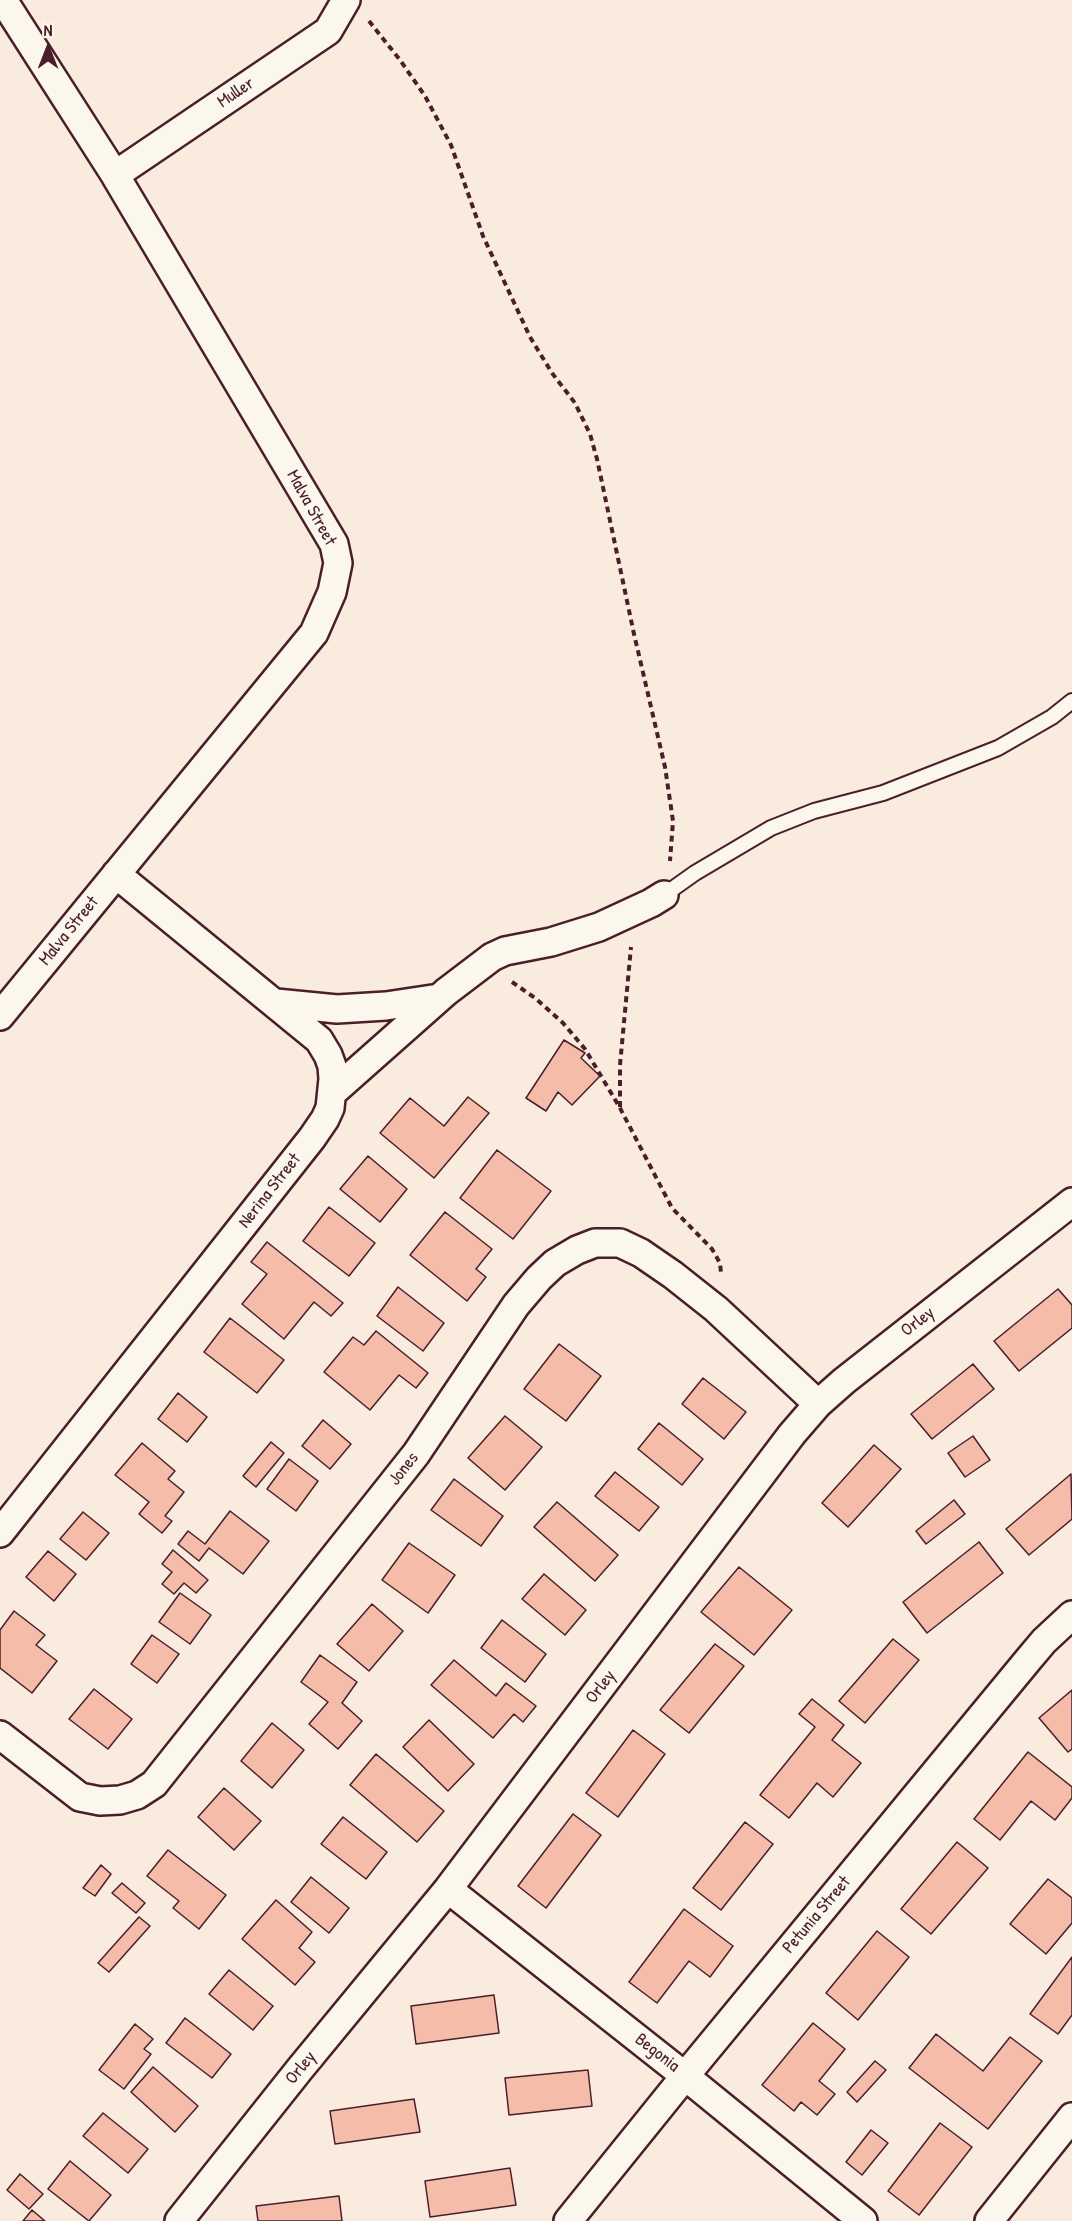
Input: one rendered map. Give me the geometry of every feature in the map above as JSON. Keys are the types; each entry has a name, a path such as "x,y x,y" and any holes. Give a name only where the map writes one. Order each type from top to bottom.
{"street":[{"name":"Malva Street","path":"0,1016 314,633 332,592 338,563 334,544 115,175 3,0"},
{"name":"Muller","path":"115,175 328,31 355,8"},
{"name":"Nerina Street","path":"0,1533 312,1138 330,1108 332,1066 319,1040 116,874"},
{"path":"332,1093 439,998 479,966 505,951 570,937 599,927 664,895"},
{"path":"276,1003 337,1009 439,998"},
{"name":"Orley","path":"179,2221 299,2070 448,1889 792,1434 818,1404 844,1381 1072,1202"},
{"name":"Jones","path":"0,1735 80,1797 100,1801 120,1800 137,1796 154,1784 416,1454 516,1305 547,1271 577,1250 595,1243 620,1243 641,1253 716,1309 818,1404"},
{"name":"Petunia Street","path":"568,2221 1044,1641 1072,1615"},
{"name":"Begonia","path":"448,1889 685,2076 863,2221"},
{"path":"989,2221 1072,2117"}],"lane":[{"path":"664,895 705,867 771,828 814,811 883,793 999,748 1052,717 1072,701"}],"path":[{"path":"355,8 400,60 430,105 451,145 483,236 530,337 552,373 575,403 590,434 670,794 672,845 664,895"},
{"path":"620,1108 620,1065 628,964 640,908"},
{"path":"479,966 494,970 535,998 563,1023 585,1049 620,1108 672,1208 712,1250 720,1263 722,1275"}],"building":[{"path":"564,1040 585,1053 581,1058 600,1076 572,1105 558,1092 546,1111 526,1098"},
{"path":"468,1097 489,1113 434,1178 380,1133 410,1098 444,1126"},
{"path":"497,1150 551,1191 513,1239 460,1198"},
{"path":"368,1156 407,1189 380,1222 340,1189"},
{"path":"329,1207 375,1243 349,1276 303,1241"},
{"path":"445,1212 492,1249 476,1269 486,1277 467,1301 410,1255"},
{"path":"267,1242 343,1303 331,1316 314,1302 284,1339 242,1304 267,1274 251,1262"},
{"path":"398,1287 444,1323 423,1351 377,1316"},
{"path":"1058,1289 1072,1305 1072,1328 1019,1371 994,1341"},
{"path":"230,1318 284,1360 257,1393 204,1352"},
{"path":"376,1331 428,1373 416,1388 399,1375 370,1410 324,1372 353,1337 364,1345"},
{"path":"559,1344 601,1376 566,1421 524,1389"},
{"path":"973,1364 994,1389 932,1439 911,1414"},
{"path":"703,1378 746,1412 724,1439 682,1404"},
{"path":"178,1393 207,1417 187,1442 158,1419"},
{"path":"505,1416 542,1447 505,1490 468,1458"},
{"path":"323,1420 351,1444 330,1469 302,1446"},
{"path":"659,1423 703,1459 682,1485 638,1449"},
{"path":"973,1436 990,1460 965,1477 948,1453"},
{"path":"271,1442 284,1453 256,1487 243,1476"},
{"path":"142,1443 175,1471 168,1479 184,1492 165,1516 172,1521 162,1533 139,1514 149,1502 115,1475"},
{"path":"874,1445 901,1469 848,1527 822,1503"},
{"path":"289,1459 318,1481 296,1511 267,1489"},
{"path":"615,1472 659,1507 639,1531 595,1496"},
{"path":"1071,1474 1072,1519 1029,1555 1006,1529"},
{"path":"454,1479 503,1516 481,1546 431,1510"},
{"path":"954,1500 965,1514 926,1544 916,1531"},
{"path":"557,1502 618,1555 595,1581 534,1527"},
{"path":"230,1511 269,1541 243,1574 209,1548 199,1561 178,1544 188,1531 205,1544"},
{"path":"83,1512 109,1533 86,1560 60,1539"},
{"path":"979,1542 1003,1573 927,1633 903,1602"},
{"path":"409,1543 455,1575 428,1613 382,1580"},
{"path":"173,1550 208,1580 196,1593 184,1583 174,1594 162,1584 172,1572 162,1564"},
{"path":"48,1551 76,1574 54,1601 26,1577"},
{"path":"739,1567 792,1610 754,1655 701,1612"},
{"path":"544,1574 586,1610 565,1635 522,1599"},
{"path":"180,1593 211,1615 190,1644 159,1622"},
{"path":"372,1604 403,1631 369,1671 337,1644"},
{"path":"14,1611 45,1635 36,1645 57,1661 32,1693 0,1668 0,1630"},
{"path":"502,1620 546,1654 525,1682 481,1648"},
{"path":"152,1635 179,1654 157,1683 131,1664"},
{"path":"893,1639 919,1660 865,1723 839,1701"},
{"path":"715,1644 744,1666 689,1733 660,1710"},
{"path":"320,1655 357,1682 342,1703 362,1721 338,1749 309,1724 328,1702 301,1682"},
{"path":"454,1660 496,1696 506,1683 536,1706 523,1722 514,1714 493,1738 431,1685"},
{"path":"94,1689 132,1719 108,1749 69,1719"},
{"path":"1072,1690 1072,1749 1068,1752 1039,1718"},
{"path":"812,1699 844,1725 832,1740 861,1763 833,1797 817,1783 789,1818 760,1795 815,1727 799,1714"},
{"path":"429,1720 474,1764 448,1791 403,1747"},
{"path":"272,1723 304,1750 272,1788 241,1761"},
{"path":"633,1730 665,1754 618,1817 586,1793"},
{"path":"1028,1752 1072,1787 1072,1798 1055,1820 1031,1801 1000,1840 974,1819"},
{"path":"376,1754 444,1811 417,1842 350,1785"},
{"path":"224,1788 261,1821 234,1850 198,1817"},
{"path":"573,1814 601,1835 546,1908 518,1886"},
{"path":"343,1817 387,1852 366,1879 321,1844"},
{"path":"745,1822 773,1844 721,1910 693,1888"},
{"path":"957,1842 988,1868 931,1934 901,1909"},
{"path":"168,1850 226,1895 199,1929 173,1908 179,1901 147,1876"},
{"path":"101,1865 111,1874 95,1896 83,1888"},
{"path":"311,1877 349,1908 329,1933 291,1902"},
{"path":"1048,1879 1072,1898 1072,1923 1046,1954 1010,1924"},
{"path":"122,1883 145,1903 136,1913 112,1893"},
{"path":"276,1900 312,1932 299,1948 315,1962 295,1985 242,1939"},
{"path":"684,1909 733,1946 710,1977 689,1961 657,2003 629,1982"},
{"path":"139,1917 150,1926 109,1972 98,1963"},
{"path":"877,1931 909,1957 858,2020 826,1993"},
{"path":"1072,1957 1072,2015 1058,2034 1030,2014"},
{"path":"229,1970 273,2006 253,2030 209,1994"},
{"path":"494,1995 499,2033 416,2044 411,2006"},
{"path":"185,2018 231,2054 212,2078 166,2043"},
{"path":"813,2023 845,2049 819,2081 835,2094 817,2115 801,2102 794,2111 762,2085"},
{"path":"135,2024 153,2039 144,2049 151,2054 124,2089 99,2070"},
{"path":"936,2034 983,2071 1010,2037 1042,2061 988,2129 909,2068"},
{"path":"875,2061 886,2070 857,2102 847,2092"},
{"path":"153,2067 198,2106 175,2132 131,2092"},
{"path":"588,2070 592,2106 509,2115 505,2078"},
{"path":"414,2099 420,2132 335,2144 330,2111"},
{"path":"103,2113 148,2149 128,2173 83,2136"},
{"path":"940,2123 972,2147 919,2215 888,2191"},
{"path":"871,2130 888,2143 862,2175 846,2162"},
{"path":"70,2161 111,2195 89,2221 48,2189"},
{"path":"510,2168 516,2205 430,2217 425,2181"},
{"path":"20,2174 43,2194 29,2209 7,2190"},
{"path":"339,2196 342,2221 258,2221 256,2206"},
{"path":"32,2210 45,2221 23,2221"}]}
